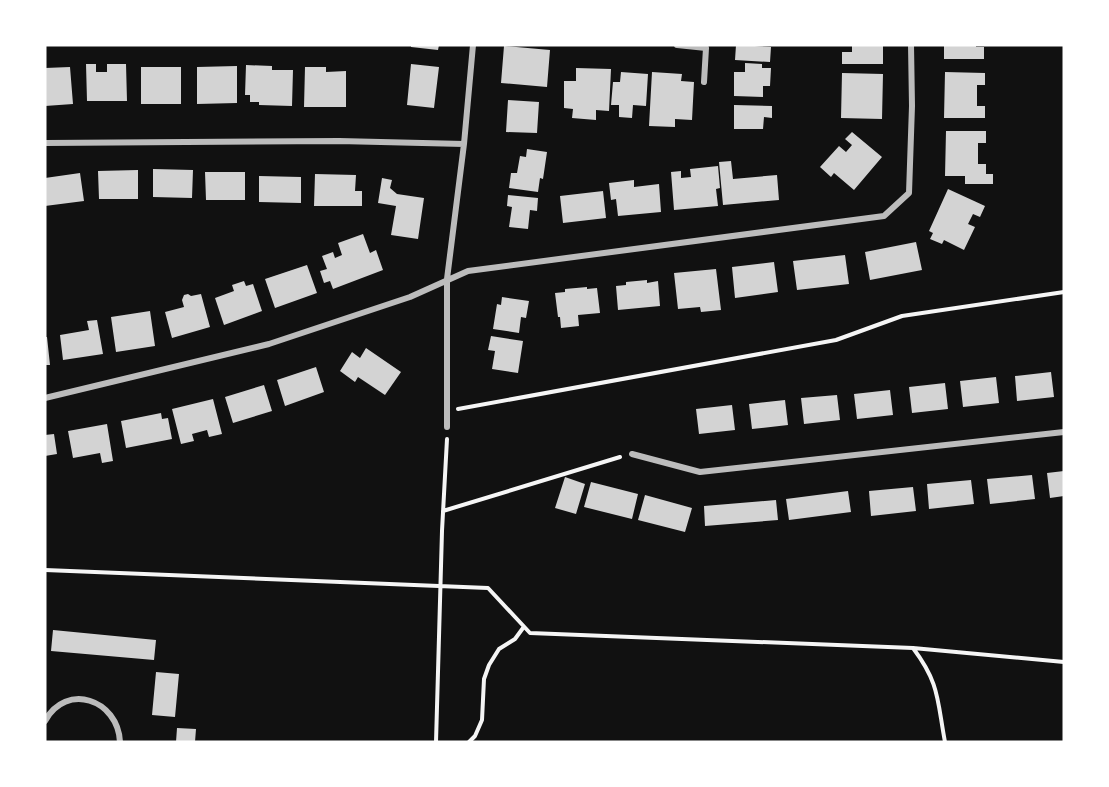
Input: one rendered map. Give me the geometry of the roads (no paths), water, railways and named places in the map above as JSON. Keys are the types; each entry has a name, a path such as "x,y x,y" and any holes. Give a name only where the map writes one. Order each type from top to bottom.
{"street":[{"path":"447,427 447,279 464,144 473,45"},
{"path":"677,45 705,48 704,82"},
{"path":"45,398 269,344 410,297 468,271 884,216 909,193 912,106 911,45"},
{"path":"45,143 339,141 464,144"},
{"path":"632,454 700,472 1064,432"},
{"path":"45,722 48,715 58,706 69,701 82,699 94,702 105,707 114,718 120,731 120,742"}]}
